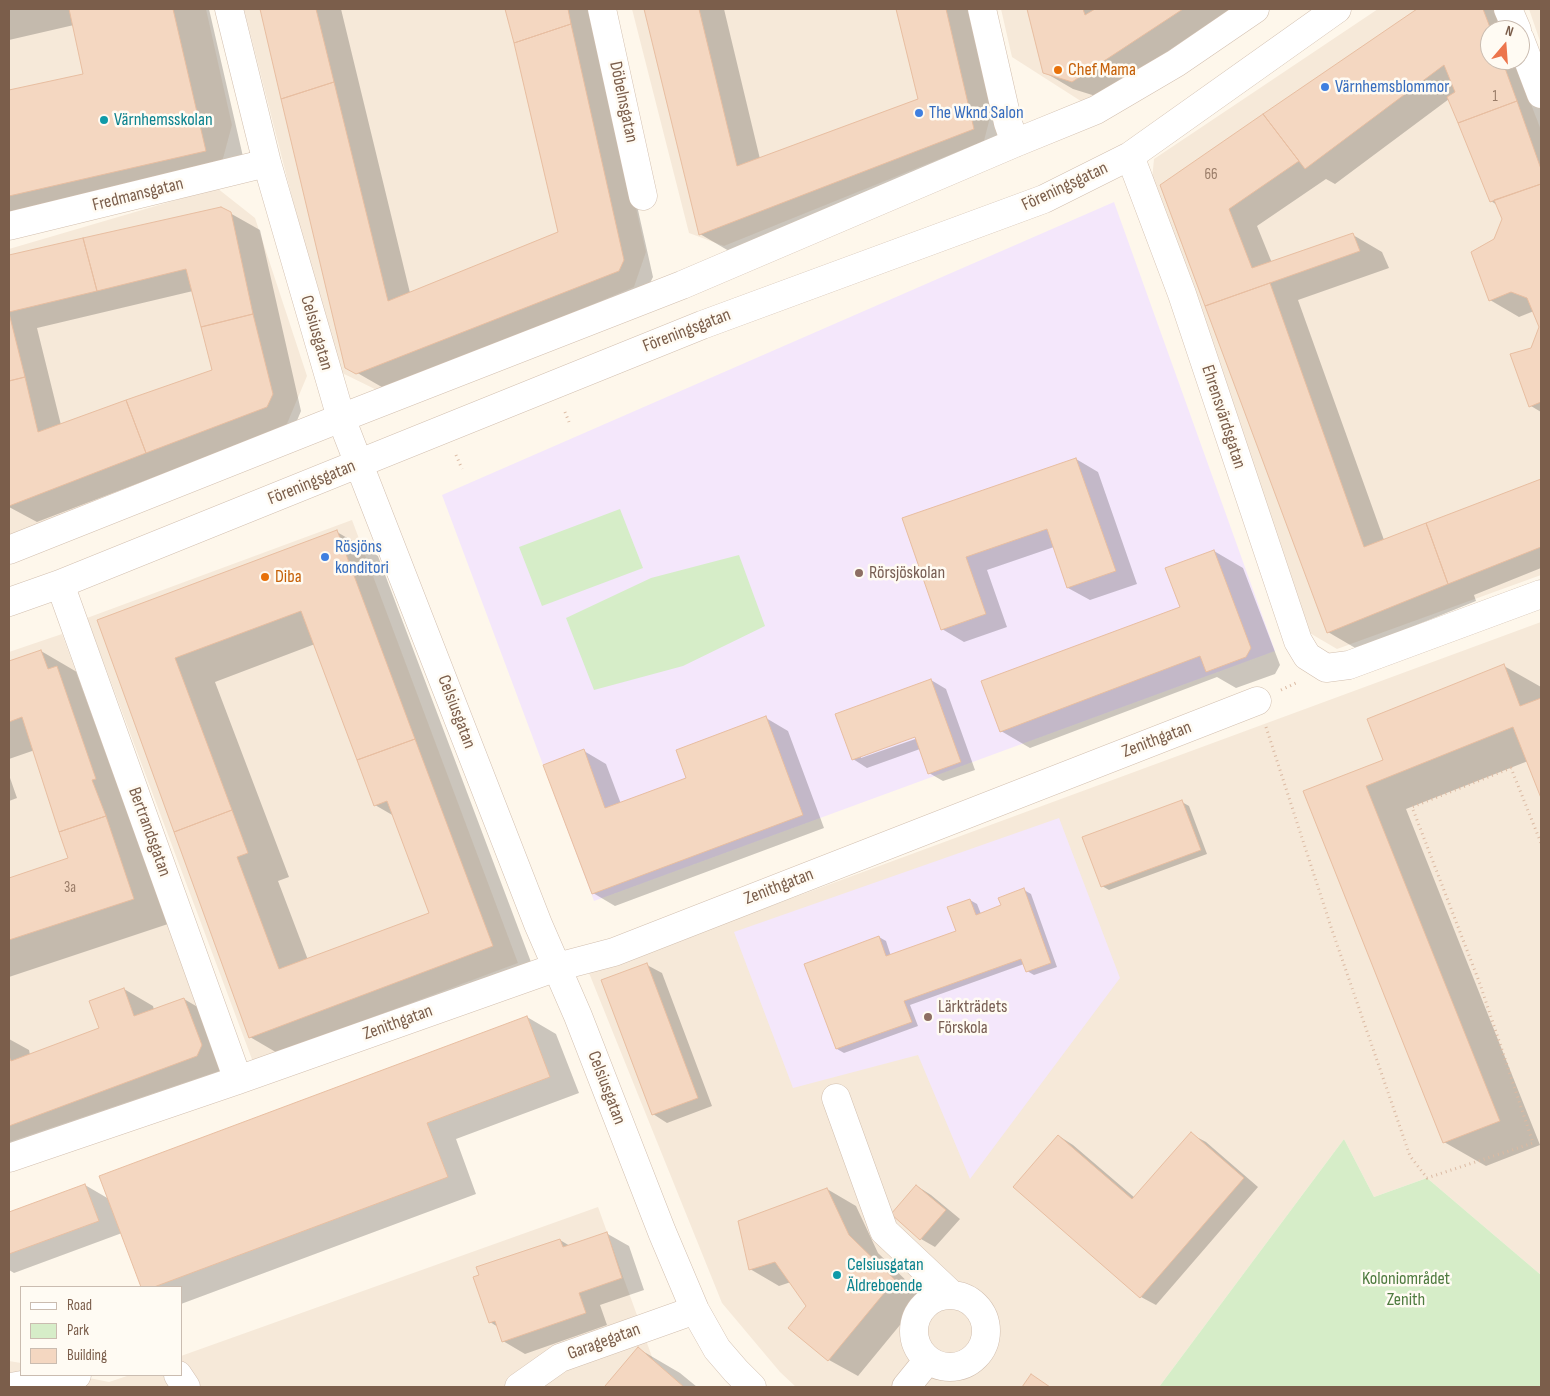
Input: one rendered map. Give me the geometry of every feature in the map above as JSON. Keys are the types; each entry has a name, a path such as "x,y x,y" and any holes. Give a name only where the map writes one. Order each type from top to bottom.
{"street":[{"name":"Celsiusgatan","path":"229,9 267,163 341,418 538,924 558,967 694,1310 717,1349 736,1372 752,1387"},
{"name":"Döbelnsgatan","path":"602,9 643,196"},
{"path":"982,9 1008,123 1015,143"},
{"path":"9,550 682,285 1096,110 1176,63 1255,9"},
{"name":"Föreningsgatan","path":"9,602 60,584 702,325 1044,199 1130,156 1337,9"},
{"path":"1530,65 1541,94"},
{"name":"Ehrensvärdsgatan","path":"1130,156 1182,294 1298,641 1307,656 1326,668"},
{"name":"Fredmansgatan","path":"9,226 267,163"},
{"name":"Bertrandsgatan","path":"60,584 238,1080"},
{"path":"1326,668 1349,665 1541,594"},
{"name":"Zenithgatan","path":"9,1158 238,1080 558,967 621,949 1257,701"},
{"path":"836,1098 884,1231 952,1295"},
{"path":"952,1295 964,1298 973,1304 981,1314 985,1325 986,1337 982,1349 974,1358 964,1365 952,1368 940,1367 920,1353 913,1331 915,1319 921,1309 930,1301 940,1296 952,1295"},
{"name":"Garagegatan","path":"520,1387 560,1358 694,1310"},
{"path":"906,1387 928,1360"},
{"path":"11,1387 72,1376"},
{"path":"179,1376 186,1387"}],"path":[{"path":"564,412 569,422"},
{"path":"1326,668 1257,701 1330,927 1410,1156 1427,1178 1534,1144 1480,984 1412,807 1510,768 1541,843"}],"shaded area":[{"name":"Värnhemsskolan","path":"9,9 206,9 232,125 221,166 9,218"},
{"path":"244,9 591,9 646,252 634,287 383,393 336,370"},
{"path":"632,9 968,9 992,110 984,141 724,246 689,233"},
{"path":"1001,9 1231,9 1087,105 1012,57"},
{"path":"1378,9 1495,9 1499,20 1480,20 1480,70 1518,70 1541,130 1541,575 1337,649 1308,632 1151,190 1154,159"},
{"path":"1529,9 1541,9 1541,44"},
{"path":"217,188 255,218 307,376 284,431 9,540 9,249"},
{"name":"Rörsjöskolan","path":"1114,202 1275,651 594,901 442,495"},
{"path":"352,520 518,963 253,1062 87,618"},
{"path":"1541,622 1541,1275 1427,1178 1374,1197 1344,1139 1159,1387 796,1387 780,1372 722,1303 589,973"},
{"path":"62,634 222,1070 9,1142 9,652"},
{"name":"Lärkträdets Förskola","path":"1059,818 1120,978 970,1179 918,1055 793,1088 734,932"},
{"path":"598,1207 656,1368 679,1387 9,1387 9,1361 20,1363 20,1376 79,1376 109,1382 127,1376 182,1376 182,1356"}],"green space":[{"path":"620,509 643,568 542,606 519,547"},
{"path":"739,555 765,626 683,666 594,690 566,618 651,578"},
{"name":"Koloniområdet Zenith","path":"1344,1139 1374,1197 1427,1178 1541,1275 1541,1387 1159,1387"}],"building":[{"name":"Värnhemsskolan","path":"69,9 173,9 206,151 9,196 9,90 83,74"},
{"path":"260,9 316,9 334,82 281,99"},
{"path":"505,9 568,9 571,24 514,43"},
{"path":"644,9 699,9 737,166 918,99 896,9 946,9 974,129 699,235"},
{"path":"1027,9 1083,9 1085,15 1095,9 1183,9 1072,82 1043,73"},
{"path":"1417,9 1483,9 1487,20 1480,20 1480,70 1506,70 1517,101 1458,123 1447,97 1455,92 1444,65 1305,169 1263,114"},
{"path":"571,24 624,260 619,271 356,374 345,368 281,99 334,82 388,301 558,232 514,43"},
{"path":"1517,101 1541,169 1541,184 1490,202 1458,123"},
{"path":"1263,114 1299,161 1229,209 1252,268 1353,233 1360,251 1205,306 1160,185"},
{"path":"1541,184 1541,402 1529,407 1510,354 1531,348 1539,327 1527,298 1511,292 1489,301 1471,252 1494,239 1502,219 1494,200"},
{"path":"221,207 231,212 253,314 201,327 186,269 97,291 83,238"},
{"path":"83,238 97,291 9,312 9,255"},
{"path":"1270,283 1364,547 1426,523 1448,584 1327,633 1205,306"},
{"path":"9,313 25,377 9,381"},
{"path":"253,314 273,394 267,407 146,453 126,400 212,370 201,327"},
{"path":"25,377 38,432 126,400 146,453 9,506 9,381"},
{"path":"1076,458 1116,571 1067,588 1047,529 966,557 986,614 941,630 902,518"},
{"path":"1541,479 1541,547 1448,584 1426,523"},
{"path":"337,530 415,739 357,760 301,611 175,658 232,810 174,832 97,620"},
{"path":"1214,550 1251,648 1246,657 1206,672 1200,656 1000,732 981,681 1180,607 1165,568"},
{"path":"41,650 48,669 57,666 96,779 92,780 106,816 59,832 22,717 9,722 9,661"},
{"path":"1504,664 1520,706 1541,698 1541,798 1513,727 1366,786 1500,1121 1443,1143 1303,791 1383,760 1367,719"},
{"path":"931,679 961,762 928,774 915,737 852,760 835,714"},
{"path":"766,716 803,815 592,894 543,765 584,749 605,808 686,778 676,750"},
{"path":"415,739 493,946 249,1038 174,832 232,810 248,853 237,857 279,969 429,913 387,801 374,806 357,760"},
{"path":"1182,800 1201,850 1101,887 1082,837"},
{"path":"106,816 134,899 9,940 9,878 68,858 59,832"},
{"path":"1024,888 1051,963 1026,972 1021,959 904,1001 912,1022 836,1049 804,964 879,936 886,956 956,931 947,907 970,899 976,915 1001,905 998,898"},
{"path":"647,963 698,1098 652,1115 601,980"},
{"path":"124,988 134,1016 184,998 202,1045 197,1056 9,1126 9,1056 11,1061 99,1028 89,1001"},
{"path":"527,1016 550,1077 427,1123 448,1177 157,1286 141,1286 99,1176"},
{"path":"1191,1132 1244,1178 1140,1298 1013,1187 1058,1135 1132,1199"},
{"path":"85,1184 99,1221 9,1254 9,1212"},
{"path":"916,1185 946,1210 920,1240 891,1214"},
{"name":"Celsiusgatan Äldreboende","path":"827,1188 849,1235 895,1280 828,1361 788,1328 806,1306 775,1262 749,1270 738,1221"},
{"path":"607,1232 622,1278 579,1293 586,1313 502,1342 495,1321 489,1323 473,1277 479,1275 476,1267 560,1239 563,1247"},
{"path":"638,1347 684,1387 605,1386"},
{"path":"1031,1374 1050,1387 1022,1387"}],"place":[{"name":"Chef Mama","path":"1058,70"},
{"name":"Värnhemsblommor","path":"1325,87"},
{"name":"The Wknd Salon","path":"919,113"},
{"name":"Värnhemsskolan","path":"104,120"},
{"name":"Rösjöns konditori","path":"325,557"},
{"name":"Rörsjöskolan","path":"859,573"},
{"name":"Diba","path":"265,577"},
{"name":"Lärkträdets Förskola","path":"928,1017"},
{"name":"Celsiusgatan Äldreboende","path":"837,1275"}]}
